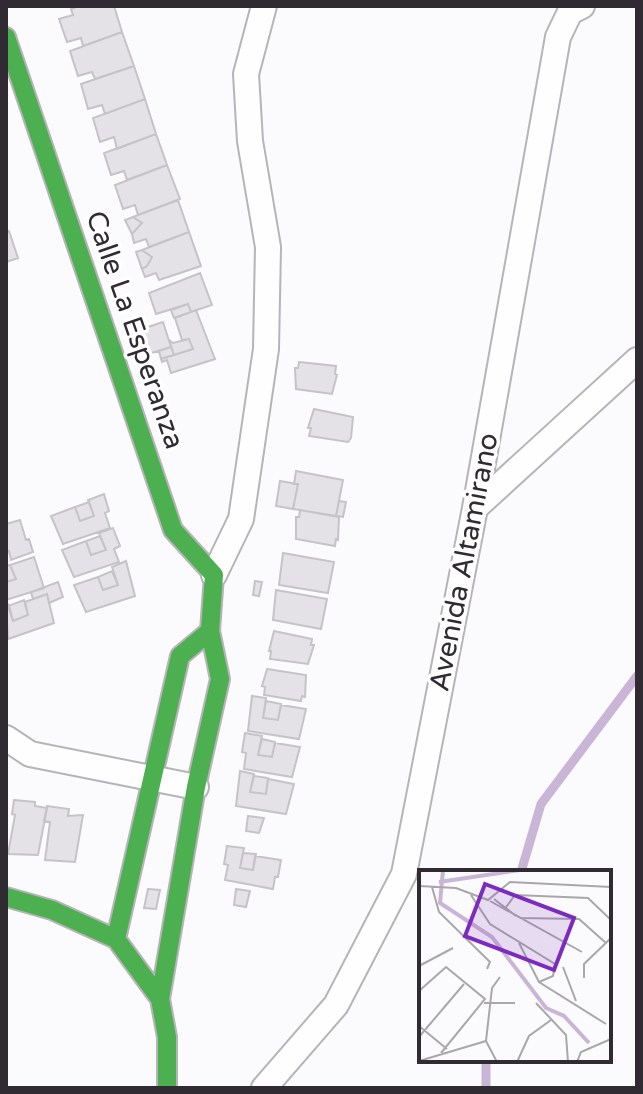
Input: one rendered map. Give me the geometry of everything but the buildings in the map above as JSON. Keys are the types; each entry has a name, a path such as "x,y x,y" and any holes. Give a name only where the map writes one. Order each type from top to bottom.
{"street":[{"path":"167,1088 167,1037 160,999 196,787 220,679 210,631 214,575 241,519 266,349 268,247 250,141 246,74 264,6"},
{"name":"Avenida Altamirano","path":"264,1088 336,1005 404,874 475,508 558,37 570,12 582,6"},
{"name":"Calle La Esperanza","path":"6,37 173,530 214,575"},
{"path":"475,508 637,360"},
{"path":"116,939 180,656 210,631"},
{"path":"6,738 30,754 196,787"},
{"path":"6,897 52,910 116,939 160,999"}],"waterway":[{"path":"522,870 541,804 637,676"},
{"path":"486,1062 486,1088"}],"traffic: fast":[{"path":"6,37 173,530 214,575 210,631 220,679 196,787 160,999"},
{"path":"116,939 180,656 210,631"},
{"path":"6,897 52,910 116,939 160,999 167,1037 167,1088"}]}
